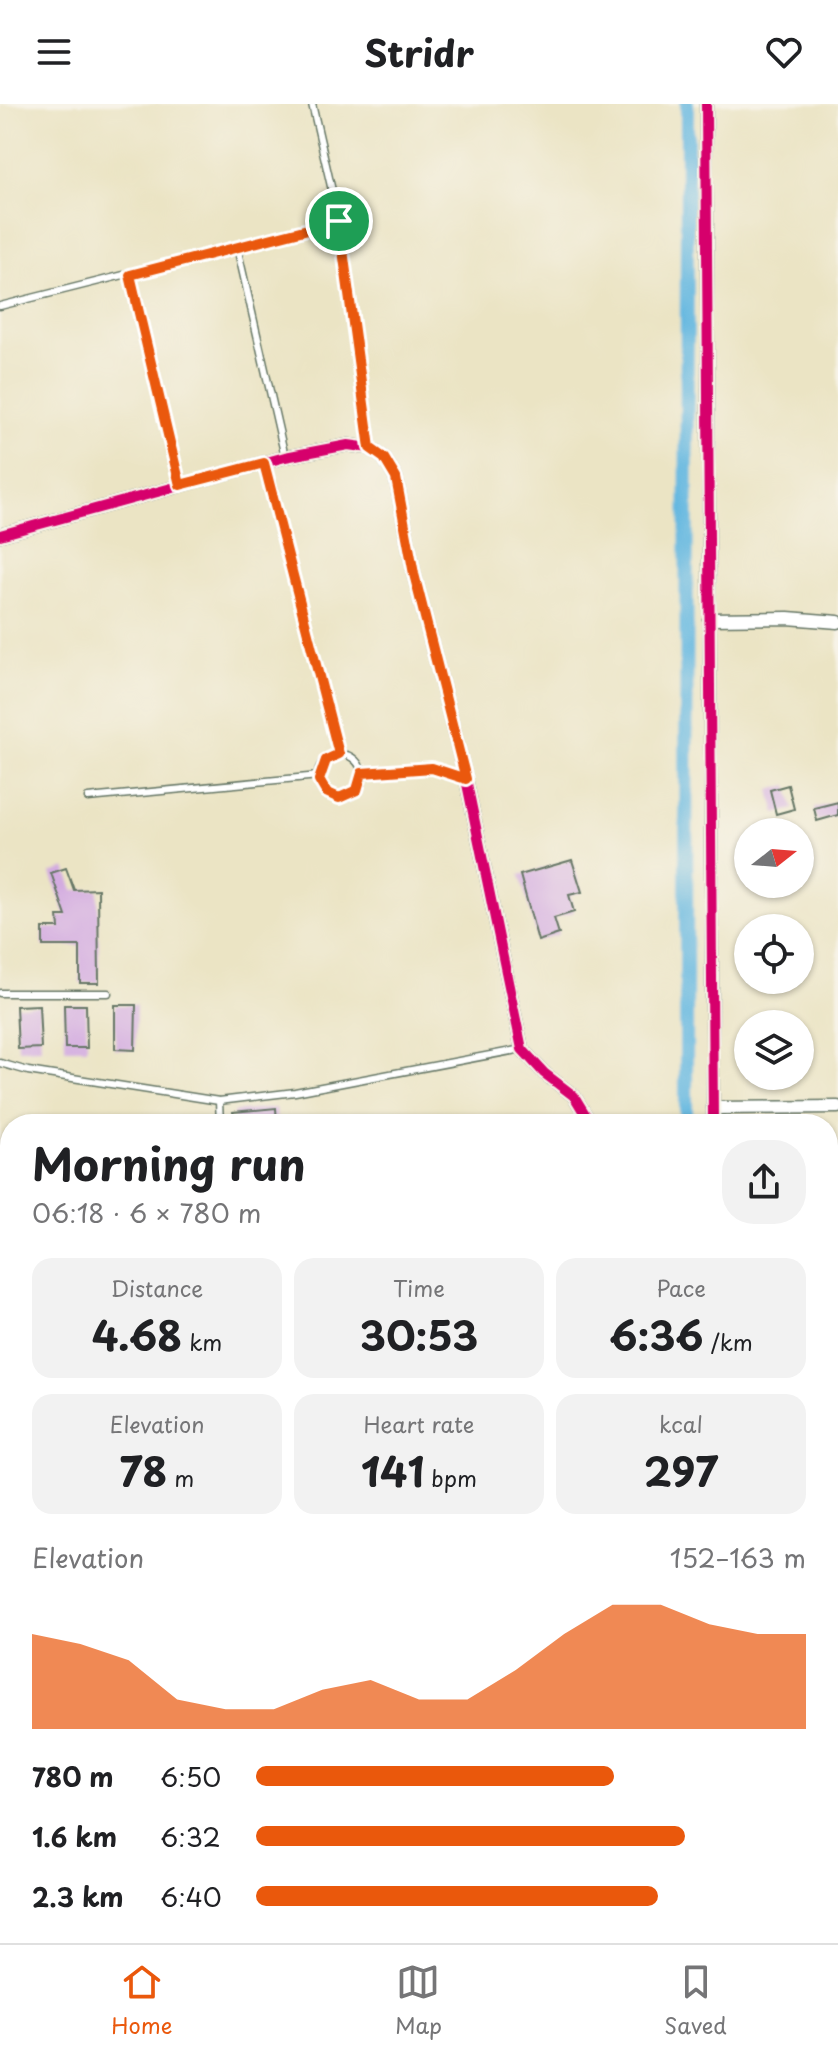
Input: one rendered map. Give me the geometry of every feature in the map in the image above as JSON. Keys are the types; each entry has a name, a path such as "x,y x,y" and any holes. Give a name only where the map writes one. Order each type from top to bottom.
{"street":[{"path":"706,104 713,1114"},
{"path":"0,535 285,457 348,445 370,448 384,458 396,478 414,574 466,779 522,1049 544,1073 574,1096 585,1114"},
{"path":"709,619 788,618 838,622"},
{"path":"713,1108 838,1107"}],"lane":[{"path":"312,104 339,221 370,448"},
{"path":"0,306 339,221"},
{"path":"237,247 285,457"},
{"path":"130,275 180,485"},
{"path":"264,463 339,754"},
{"path":"339,754 353,758 362,773 357,790 346,798 326,792 319,776 326,760 339,754"},
{"path":"362,773 432,768 466,779"},
{"path":"88,798 319,776"},
{"path":"0,993 108,993"},
{"path":"0,1063 28,1071 219,1101 295,1092 522,1049"},
{"path":"219,1101 220,1114"}],"building":[{"path":"788,785 794,809 776,814 770,790"},
{"path":"838,802 838,815 817,821 814,808"},
{"path":"572,860 582,892 569,895 574,912 554,918 559,934 538,941 520,875"},
{"path":"66,868 74,890 98,889 99,983 80,983 80,946 43,946 43,928 59,928 58,916 66,916 51,873"},
{"path":"39,1005 41,1048 18,1049 16,1006"},
{"path":"64,1005 86,1005 87,1048 65,1048"},
{"path":"115,1005 136,1005 135,1050 115,1049"},
{"path":"276,1108 276,1114 233,1114"}],"waterway":[{"path":"686,1114 687,104"}],"cycle path":[{"path":"706,104 713,1114"},
{"path":"0,535 285,457 348,445 370,448 384,458 396,478 414,574 466,779 522,1049 544,1073 574,1096 585,1114"}],"route":[{"path":"339,221 370,448 384,458 396,478 414,574 466,779 432,768 362,773 361,784 346,798 326,792 319,780 321,766 339,754 264,463 180,485 130,275 339,221"}]}
